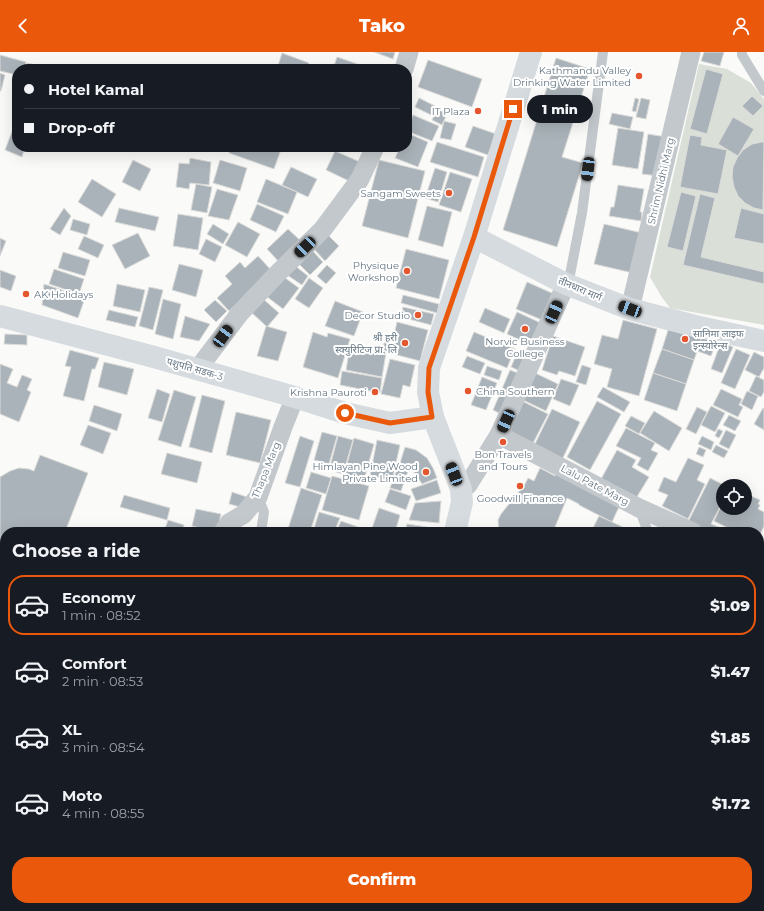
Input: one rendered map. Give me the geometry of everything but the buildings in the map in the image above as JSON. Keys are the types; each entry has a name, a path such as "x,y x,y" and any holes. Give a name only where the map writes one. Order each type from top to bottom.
{"main road":[{"path":"456,527 462,502 461,490 432,417 428,392 429,368 474,237 531,52"},
{"name":"तीनधारा मार्ग","path":"474,237 567,285 630,309 695,326 764,340"},
{"name":"पशुपति सडक-3","path":"0,316 154,357 295,397 345,413 390,423 432,417"}],"street":[{"path":"405,64 409,52"},
{"name":"Shrim Nidhi Marg","path":"630,309 692,52"},
{"path":"197,370 240,312 323,229 360,179 373,152"},
{"path":"461,490 468,485 500,435 567,285"},
{"name":"Thapa Marg","path":"226,527 229,522 244,514 258,497 295,397"},
{"name":"Lalu Pate Marg","path":"500,435 639,508 682,527"}],"lane":[{"path":"567,285 582,213 603,52"},
{"path":"742,52 742,55 764,91"},
{"path":"258,497 264,512 262,527"},
{"path":"639,508 646,527"}],"shaded area":[{"path":"699,64 727,69 751,83 764,99 764,325 670,308 650,277"}],"place":[{"name":"Kathmandu Valley Drinking Water Limited","path":"639,76"},
{"name":"IT Plaza","path":"478,111"},
{"name":"Sangam Sweets","path":"449,193"},
{"name":"Physique Workshop","path":"407,271"},
{"name":"AK Holidays","path":"26,294"},
{"name":"Decor Studio","path":"418,315"},
{"name":"Norvic Business College","path":"525,329"},
{"name":"सानिमा लाइफ इन्स्योरेन्स","path":"685,339"},
{"name":"श्री हरी स्क्युरिटिज प्रा. लि","path":"405,343"},
{"name":"China Southern","path":"468,391"},
{"name":"Krishna Pauroti","path":"375,392"},
{"name":"Bon Travels and Tours","path":"503,442"},
{"name":"Himlayan Pine Wood Private Limited","path":"426,472"},
{"name":"Goodwill Finance","path":"520,486"}],"route":[{"path":"345,413 390,423 432,417 428,392 429,368 474,237 513,109"}]}
